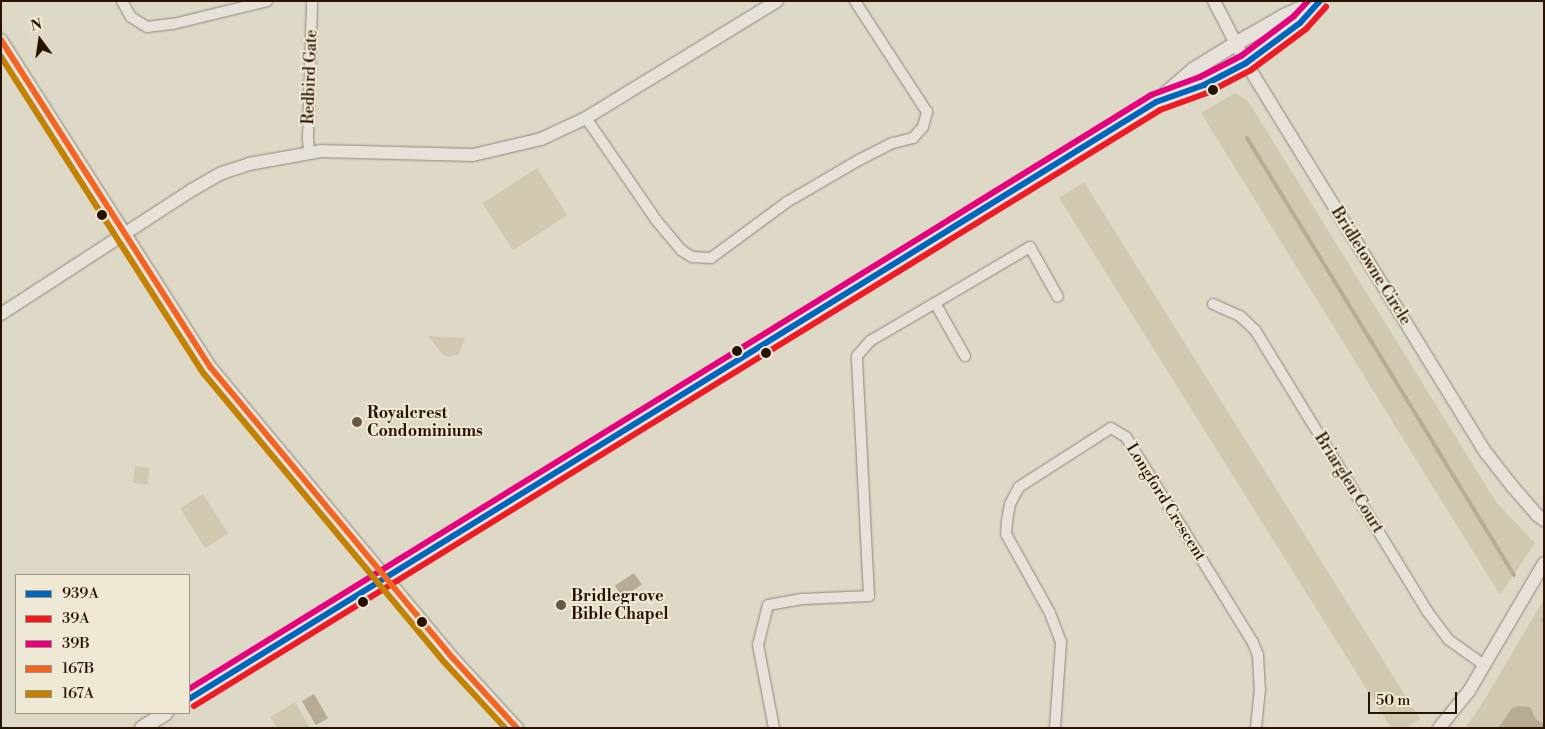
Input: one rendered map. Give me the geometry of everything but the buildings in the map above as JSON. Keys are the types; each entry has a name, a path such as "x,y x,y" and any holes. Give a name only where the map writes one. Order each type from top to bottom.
{"main road":[{"path":"190,697 1156,102 1193,70 1235,44 1284,16 1318,1"},
{"path":"1156,102 1204,85 1246,63 1300,23 1318,1"},
{"path":"142,728 164,714"}],"street":[{"path":"122,1 131,17 147,26 173,24 266,1"},
{"name":"Redbird Gate","path":"309,153 312,1"},
{"path":"1,314 222,173 249,164 309,153 473,155 541,139 566,129 586,118 776,1"},
{"path":"586,118 656,220 681,250 692,257 711,258 795,198 858,160 892,143 912,138 923,127 926,112 855,1"},
{"name":"Bridletowne Circle","path":"1214,1 1246,63 1488,454 1537,516 1544,520"},
{"path":"1,40 211,368 450,655 516,728"},
{"path":"774,728 758,645 768,605 803,599 869,596 857,356 870,341 1030,247 1058,297"},
{"path":"935,303 965,356"},
{"name":"Briarglen Court","path":"1214,304 1240,316 1254,330 1427,611 1450,640 1484,665"},
{"name":"Longford Crescent","path":"1055,728 1062,642 1050,613 1006,534 1010,504 1019,487 1111,428 1126,437 1253,643 1258,655 1260,689 1256,728"},
{"path":"1439,728 1461,703 1544,563"}],"shaded area":[{"path":"1235,93 1248,101 1496,502 1535,543 1500,595 1201,113"},
{"path":"537,168 567,215 513,250 482,203"},
{"path":"1084,182 1420,719 1406,728 1391,728 1059,198"},
{"path":"428,336 465,338 459,354 448,357 443,355"},
{"path":"135,466 150,468 147,485 133,483"},
{"path":"203,494 228,534 205,548 180,508"},
{"path":"634,573 642,585 623,597 615,586"},
{"path":"1544,599 1544,728 1465,728 1482,704"},
{"path":"314,694 328,718 316,725 302,701"},
{"path":"295,702 310,728 277,728 270,717"},
{"path":"1517,706 1530,707 1536,719 1544,724 1544,728 1498,728 1512,708"}],"waterway":[{"path":"1247,138 1514,575"}],"transit line":[{"name":"39B","path":"190,688 1151,95 1200,77 1241,56 1294,16 1308,1"},
{"name":"939A","path":"190,698 1156,102 1204,85 1246,63 1300,23 1320,1"},
{"name":"39A","path":"194,706 1160,110 1207,93 1251,70 1306,29 1326,7"},
{"name":"167B","path":"1,40 211,368 450,655 517,728"},
{"name":"167A","path":"1,57 204,374 443,661 505,728"}],"place":[{"name":"Royalcrest Condominiums","path":"357,422"},
{"name":"Bridlegrove Bible Chapel","path":"561,605"}]}
